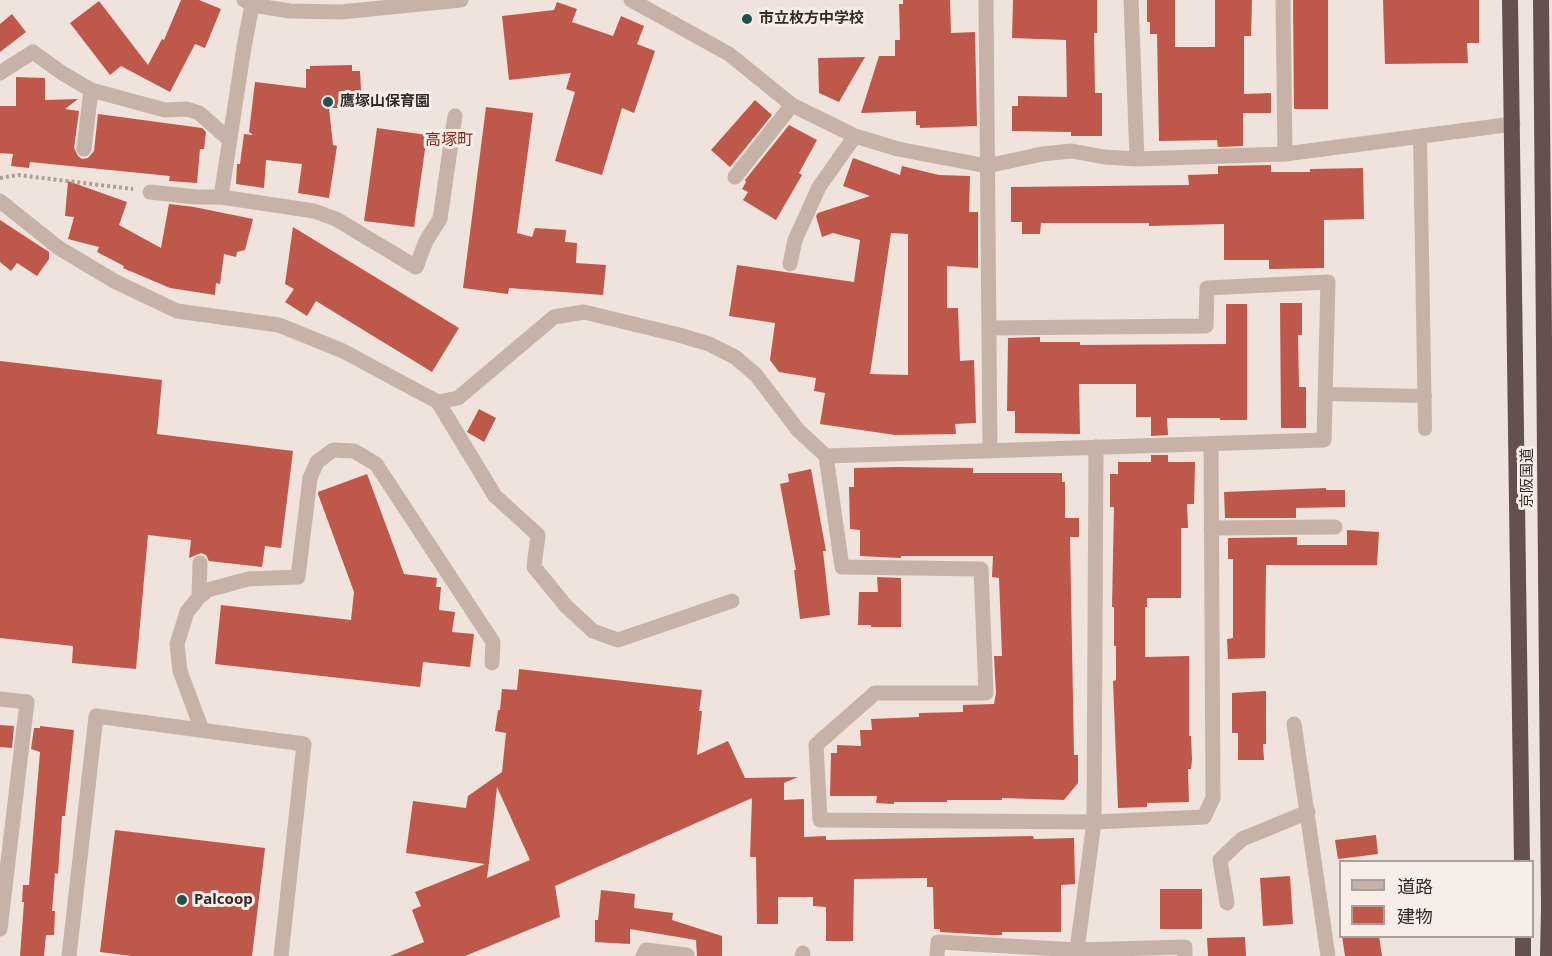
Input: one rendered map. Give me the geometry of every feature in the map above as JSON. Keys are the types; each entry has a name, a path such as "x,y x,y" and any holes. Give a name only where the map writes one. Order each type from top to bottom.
{"highway":[{"name":"京阪国道","path":"1510,0 1522,860"},
{"name":"京阪国道","path":"1541,0 1548,956"},
{"path":"1523,938 1523,956"}],"street":[{"path":"221,197 248,2 290,11 340,12 461,0"},
{"path":"631,0 729,54 792,105 855,136 898,149 987,166 1042,154 1072,151 1104,157 1137,159 1286,154 1513,124"},
{"path":"986,0 990,451"},
{"path":"1131,0 1137,159"},
{"path":"1283,0 1286,154"},
{"path":"0,74 33,52 91,90 165,110 187,109 199,113 230,140"},
{"path":"84,149 91,90"},
{"path":"735,177 792,105"},
{"path":"150,192 221,197 314,211 336,219 416,267 426,241 440,219 455,116"},
{"path":"790,264 795,240 819,187 855,136"},
{"path":"0,201 59,248 116,282 177,311 279,325 343,351 438,402 495,496 538,536 534,567 566,606 593,631 618,640 732,601"},
{"path":"825,456 1324,440 1328,282 1207,288 1206,326 989,328"},
{"path":"438,402 458,398 554,317 584,312 709,344 735,357 756,375 798,430 825,456 842,567 981,569 986,693 875,693 816,745 820,820 1094,822 1204,816 1213,798 1211,444"},
{"path":"1077,950 1094,822 1095,447"},
{"path":"202,730 180,671 177,644 188,612 199,597 208,590 248,579 298,577 310,478 317,462 333,450 354,451 376,464 493,642 492,663"},
{"path":"1211,528 1335,527"},
{"path":"199,597 200,563"},
{"path":"0,699 27,702 0,929"},
{"path":"69,956 96,716 304,744 281,956"},
{"path":"1294,724 1328,956"},
{"path":"1227,903 1220,860 1242,839 1308,812"},
{"path":"937,956 938,942 1077,950 1185,947 1185,956"},
{"path":"642,956 646,950 687,955"}],"lane":[{"path":"1420,137 1425,429"},
{"path":"1325,394 1425,396"}],"path":[{"path":"0,178 18,175 150,192"}],"building":[{"path":"181,0 199,0 221,9 205,48 195,44 170,92 121,66 110,75 70,23 99,1 148,65 162,39 164,40"},
{"path":"903,0 950,0 951,33 975,32 977,126 920,128 920,125 916,125 916,111 861,113 879,56 895,56 895,40 900,40 899,4 903,4"},
{"path":"1013,0 1097,0 1097,33 1094,33 1095,93 1102,93 1102,136 1071,136 1071,132 1012,131 1012,106 1018,106 1018,96 1067,97 1066,40 1012,38"},
{"path":"1147,0 1175,0 1175,47 1215,47 1215,0 1252,0 1251,36 1244,36 1244,94 1271,93 1271,113 1243,113 1243,146 1218,147 1217,140 1159,141 1157,34 1150,34 1150,22 1147,22"},
{"path":"1293,0 1328,0 1328,109 1294,109"},
{"path":"1383,0 1479,0 1479,43 1467,43 1468,63 1385,64"},
{"path":"557,2 577,9 572,22 613,36 621,16 644,26 637,44 655,51 634,113 622,108 602,175 555,161 575,92 566,89 571,73 509,80 502,16 554,10"},
{"path":"12,14 26,32 0,52 0,24"},
{"path":"865,57 839,102 819,93 818,58"},
{"path":"352,65 352,71 360,71 362,108 329,108 333,145 337,146 329,198 298,193 302,164 266,160 264,188 236,184 237,164 240,164 244,134 253,135 249,132 255,82 306,88 306,69 310,69 310,66"},
{"path":"16,77 45,78 45,100 78,99 65,109 79,111 74,148 82,159 88,158 94,151 98,114 202,128 206,132 204,149 200,149 197,183 169,181 170,176 30,162 29,168 11,166 13,154 0,153 0,106 16,106"},
{"path":"755,100 772,115 730,167 711,150"},
{"path":"486,107 533,113 517,233 532,237 535,228 566,230 565,242 577,243 576,263 606,265 603,295 509,288 508,294 463,288"},
{"path":"789,125 817,140 799,173 802,175 776,220 743,200 748,192 742,189 745,180"},
{"path":"377,128 427,135 414,227 364,221"},
{"path":"853,158 900,175 902,166 939,175 970,176 969,212 978,212 978,268 947,266 947,308 958,308 960,361 974,360 976,423 955,424 956,434 895,435 820,424 825,393 814,391 816,378 779,372 770,360 775,323 729,316 737,265 854,282 860,240 833,233 822,237 816,216 818,213 870,196 843,186","holes":["891,233 908,234 908,375 870,374"]},
{"path":"1271,165 1271,172 1363,168 1364,219 1324,220 1324,268 1269,269 1269,260 1224,260 1224,224 1149,226 1149,223 1041,223 1040,234 1022,234 1022,222 1011,222 1011,187 1189,185 1188,175 1218,174 1218,166"},
{"path":"68,181 127,202 119,225 161,248 169,204 253,219 245,250 237,252 236,257 224,254 220,284 216,283 215,295 170,288 123,268 124,266 97,252 99,247 68,239 74,217 65,216"},
{"path":"0,220 49,252 49,259 37,276 17,263 11,271 0,262"},
{"path":"293,227 459,328 432,372 316,301 307,316 285,302 294,289 285,284"},
{"path":"1280,303 1302,303 1302,335 1298,335 1299,387 1306,387 1306,428 1281,428"},
{"path":"1226,304 1247,304 1247,420 1167,418 1168,435 1151,436 1151,417 1136,417 1136,384 1079,384 1080,434 1015,433 1015,411 1007,411 1008,338 1040,337 1040,342 1080,342 1080,345 1226,344"},
{"path":"0,361 162,380 157,434 293,451 281,548 265,546 262,567 209,561 206,555 201,553 189,558 191,540 148,535 136,669 72,663 73,646 0,638"},
{"path":"479,409 496,418 484,442 467,432"},
{"path":"1151,455 1168,455 1168,462 1195,462 1194,504 1187,504 1188,528 1181,528 1181,598 1147,598 1147,607 1145,607 1145,657 1189,656 1189,736 1191,736 1192,760 1191,769 1188,769 1189,802 1147,803 1147,807 1118,808 1113,681 1116,680 1116,646 1114,646 1114,607 1112,607 1114,507 1110,507 1110,474 1118,474 1118,462 1151,462"},
{"path":"854,468 973,468 973,473 1062,473 1062,482 1065,482 1065,518 1079,518 1079,537 1070,537 1074,755 1078,755 1078,783 1064,800 1002,798 1002,800 894,802 894,804 876,803 877,796 830,796 831,753 837,753 837,745 861,746 860,730 872,730 871,719 919,717 919,713 963,712 963,705 994,704 996,693 994,656 1002,656 999,578 992,577 993,556 901,556 901,558 860,556 860,530 850,529 849,487 854,487"},
{"path":"811,469 826,551 823,551 830,615 800,619 794,570 796,570 780,484 789,482 788,474"},
{"path":"367,474 404,574 437,578 436,587 441,587 439,610 455,612 452,632 474,634 470,667 423,662 420,687 215,664 221,605 351,620 354,592 318,492"},
{"path":"1326,488 1326,490 1345,490 1345,507 1296,508 1296,518 1225,518 1224,492"},
{"path":"1347,530 1379,532 1377,565 1266,565 1265,658 1228,659 1227,639 1233,638 1233,559 1228,559 1228,538 1297,537 1297,545 1347,545"},
{"path":"877,577 901,578 901,627 858,625 859,592 878,592"},
{"path":"519,669 702,690 697,755 728,741 745,778 798,777 784,783 784,800 804,799 804,837 826,836 826,840 1033,836 1034,839 1074,838 1075,884 1061,885 1061,932 1002,932 1002,935 992,935 940,932 940,929 934,929 933,887 927,887 927,878 854,879 853,941 826,941 826,907 813,906 813,897 778,897 778,924 757,924 756,857 750,857 752,798 555,886 560,917 465,956 390,956 424,942 412,910 421,906 415,892 485,864 406,853 413,801 466,808 468,796 502,772 506,733 495,731 498,710 500,710 502,689 517,690","holes":["497,787 530,860 487,878"]},
{"path":"1266,691 1264,760 1238,760 1238,733 1232,733 1232,693"},
{"path":"0,725 14,726 12,748 0,747"},
{"path":"40,726 74,730 65,816 62,816 58,874 55,873 52,911 55,911 54,935 46,935 44,956 20,956 23,885 29,885 40,752 31,749 34,728 40,728"},
{"name":"Palcoop","path":"115,830 265,848 252,956 131,956 100,952"},
{"path":"1376,835 1378,854 1338,859 1335,840"},
{"path":"1290,876 1293,924 1263,926 1260,878"},
{"path":"1160,889 1202,889 1202,929 1160,929"},
{"path":"601,890 635,894 634,908 673,913 672,920 722,936 722,956 697,956 696,940 630,929 630,944 595,942 595,920 598,920"},
{"path":"1245,937 1246,956 1208,956 1207,938"},
{"path":"1342,938 1379,938 1382,956 1345,956"}],"place":[{"name":"市立枚方中学校","path":"747,19"},
{"name":"鷹塚山保育園","path":"328,102"},
{"name":"Palcoop","path":"182,900"}],"district":[{"name":"高塚町","path":"449,140"}]}
